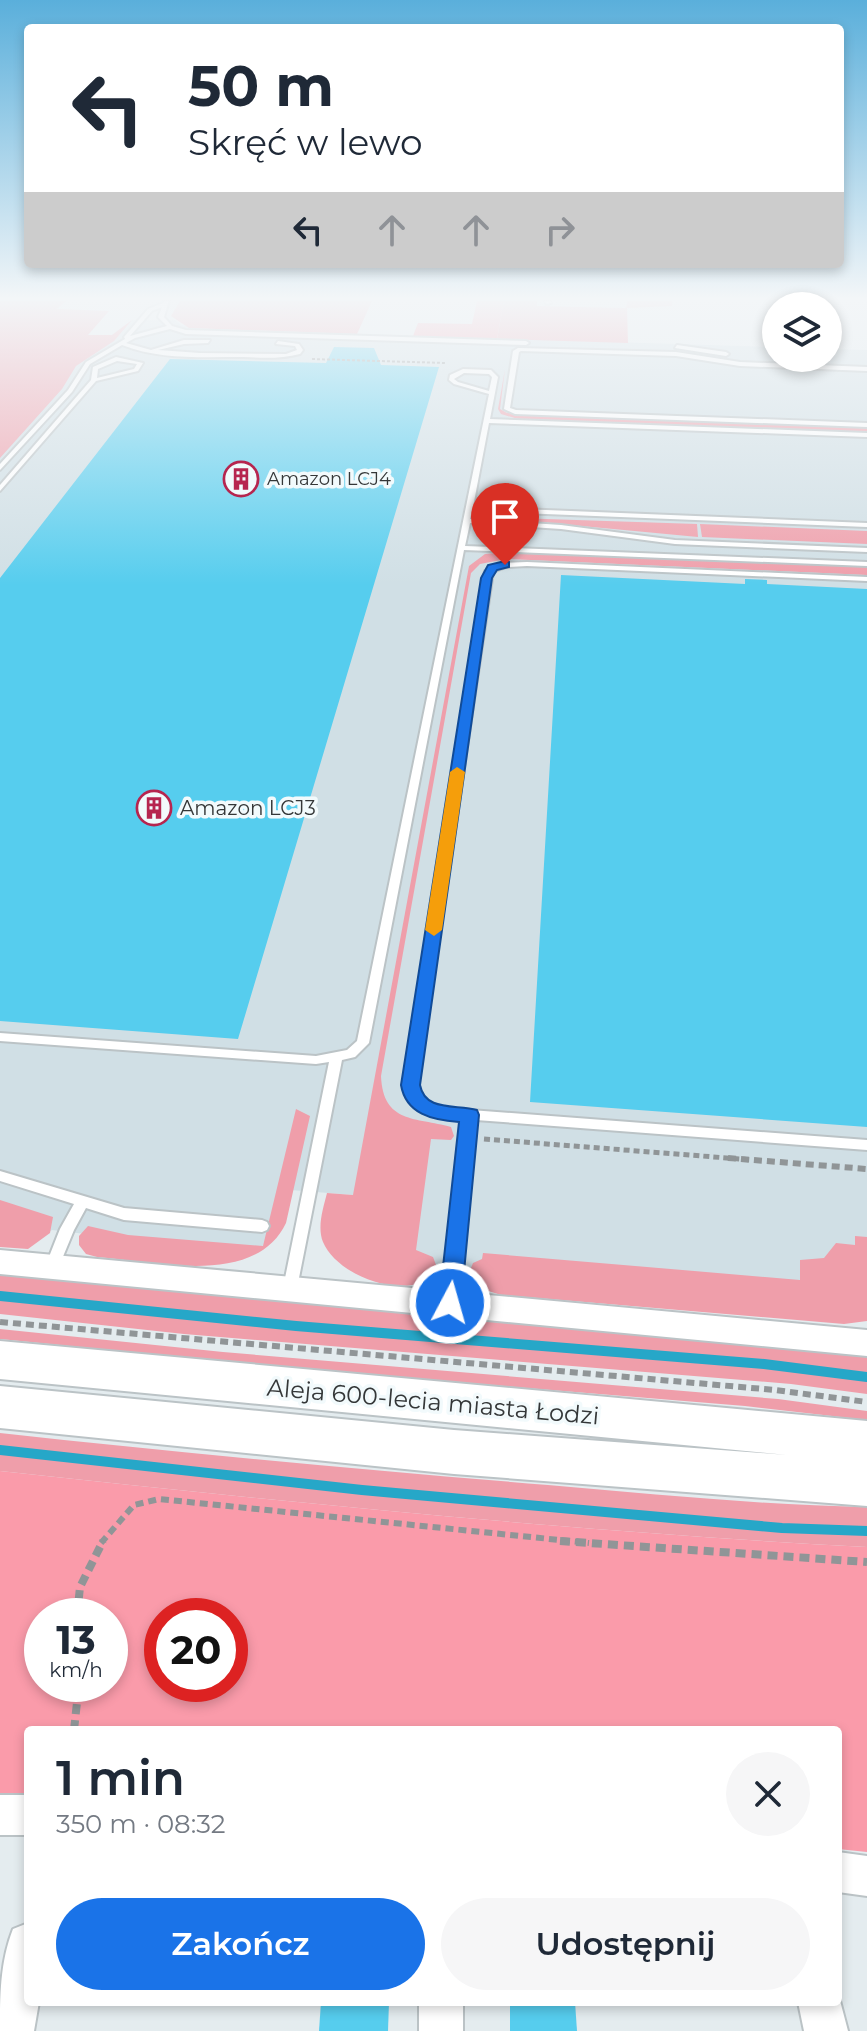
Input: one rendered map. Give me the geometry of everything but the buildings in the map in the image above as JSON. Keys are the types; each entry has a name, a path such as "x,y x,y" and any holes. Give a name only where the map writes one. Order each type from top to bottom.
{"main road":[{"name":"Aleja 600-lecia miasta Łodzi","path":"0,1360 139,1376 752,1429 867,1442"},
{"path":"0,1407 454,1452 867,1483"}],"street":[{"path":"0,1262 867,1343"},
{"path":"0,1815 24,1815"},
{"path":"842,1873 867,1876"},
{"path":"12,2031 24,1966"},
{"path":"441,2006 441,2031"},
{"path":"821,2006 826,2031"}],"lane":[{"path":"0,468 66,396"},
{"path":"0,489 80,396"},
{"path":"0,1037 336,1059 351,1054 363,1043 491,396"},
{"path":"509,396 507,409 515,412 867,425"},
{"path":"486,421 867,435"},
{"path":"469,509 867,525"},
{"path":"467,521 549,526 675,542 867,550"},
{"path":"462,548 867,564"},
{"path":"867,579 527,564 505,565 489,571 411,1085 413,1098 421,1106 443,1113 867,1145"},
{"path":"290,1288 336,1059"},
{"path":"450,1303 470,1115"},
{"path":"0,1176 124,1214 262,1226"},
{"path":"52,1267 67,1229 83,1201"}],"path":[{"path":"467,1137 867,1169"},
{"path":"0,1322 775,1390 867,1402"},
{"path":"77,1598 92,1553 135,1503 159,1499 522,1538 867,1562"},
{"path":"74,1726 77,1702"}],"shaded area":[{"path":"0,396 56,396 0,458"},
{"path":"31,396 867,396 867,1289 435,1269 353,1195 291,1190 268,1243 254,1254 52,1230 34,1242 0,1239 0,430"},
{"path":"502,396 500,409 507,413 867,426 867,432 518,419 501,414 498,409"},
{"path":"516,518 697,524 698,537 518,520"},
{"path":"700,524 867,531 867,544 702,537"},
{"path":"506,552 867,567 867,575 506,559 480,564 471,573 381,1076 383,1092 395,1111 414,1119 451,1127 454,1136 451,1140 431,1139 416,1250 433,1257 438,1270 426,1280 395,1286 359,1276 331,1255 321,1236 321,1218 327,1193 353,1195 469,566 485,554"},
{"path":"296,1109 310,1116 286,1223 271,1243 251,1256 228,1263 174,1265 97,1257 86,1254 79,1245 79,1236 88,1226 128,1235 263,1246"},
{"path":"0,1200 53,1217 50,1233 28,1249 0,1247"},
{"path":"855,1236 867,1237 867,1321 844,1324 501,1295 476,1287 469,1273 473,1263 482,1259 483,1253 800,1280 800,1260 824,1258 836,1243 855,1245"},
{"path":"0,1275 867,1357 867,1394 791,1384 184,1334 0,1314"},
{"path":"0,1329 223,1352 778,1399 867,1411 867,1420 745,1406 298,1369 0,1339"},
{"path":"0,1433 274,1461 667,1495 867,1507 867,1547 542,1525 0,1471"},
{"path":"0,1471 542,1525 867,1547 867,1852 842,1849 842,1726 24,1726 24,1796 0,1794"}],"waterway":[{"path":"0,1296 296,1326 764,1364 867,1377"},
{"path":"0,1450 362,1490 782,1528 867,1531"}],"slow traffic":[{"path":"434,930 457,772"}],"place":[{"name":"Amazon LCJ4","path":"241,479"},
{"name":"Amazon LCJ3","path":"154,808"}],"route":[{"path":"450,1303 470,1115 443,1113 421,1106 413,1098 411,1085 486,578 492,567 505,565"}]}
